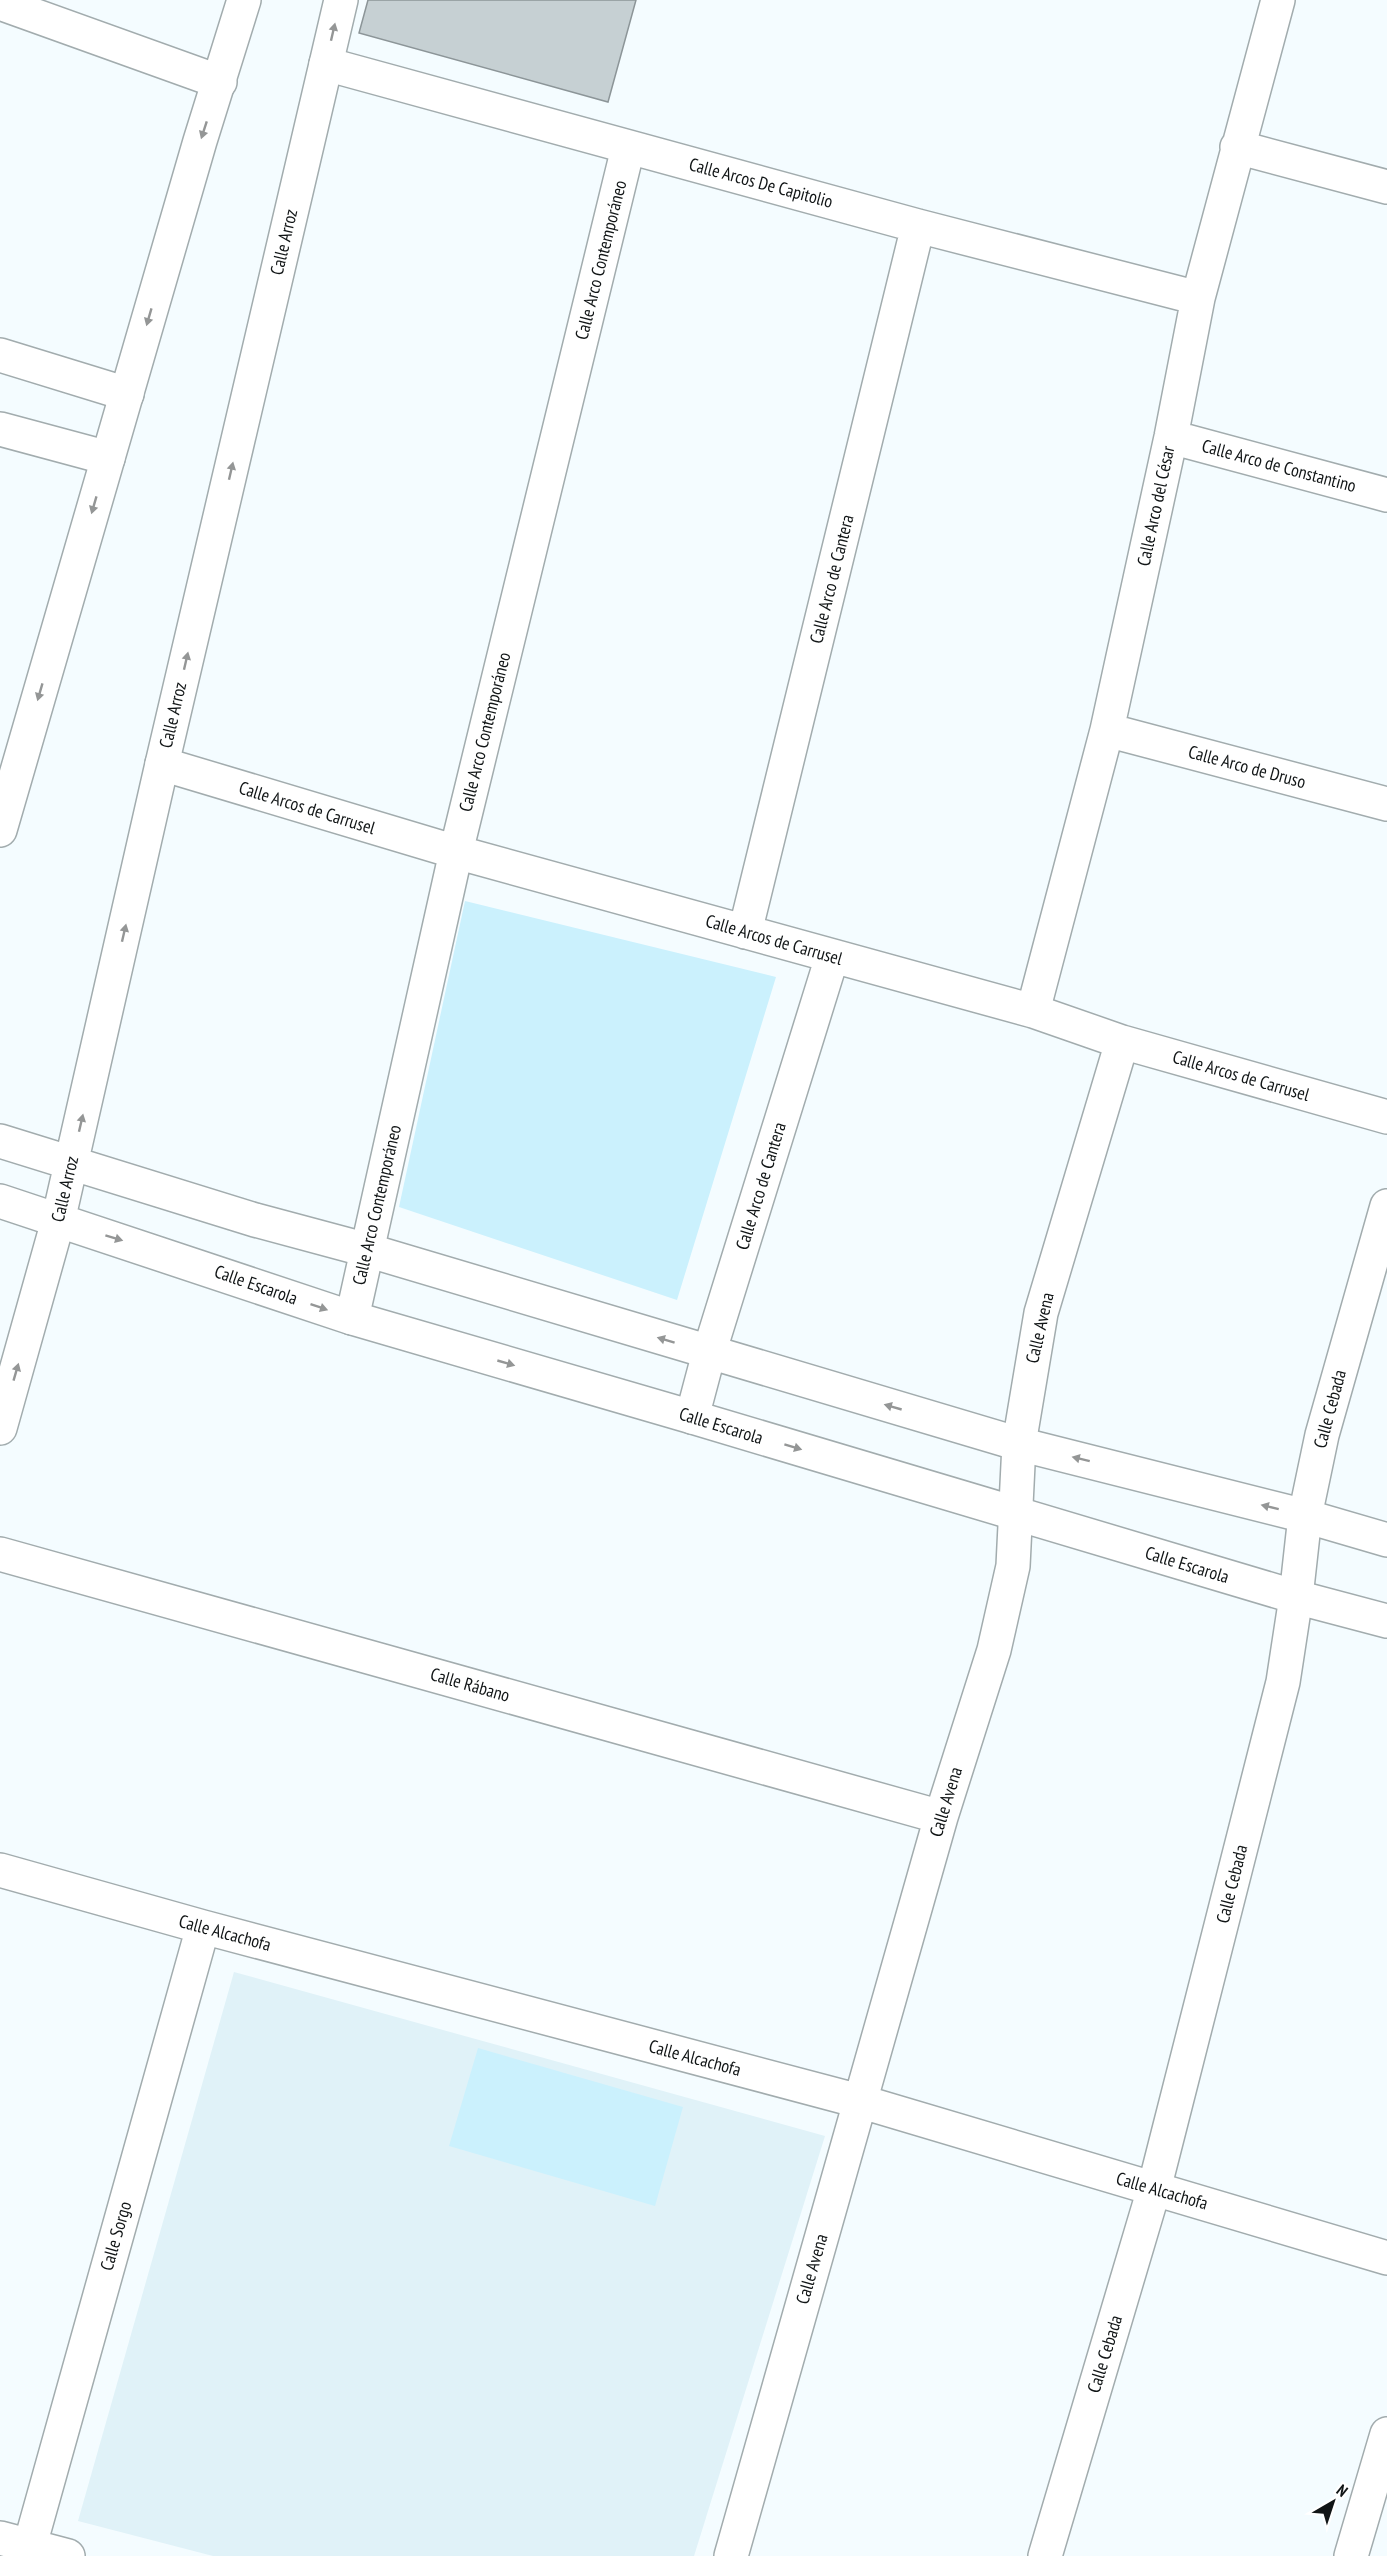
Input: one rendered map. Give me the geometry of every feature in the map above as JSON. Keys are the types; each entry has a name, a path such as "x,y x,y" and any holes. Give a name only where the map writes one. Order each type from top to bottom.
{"street":[{"path":"0,830 200,141 244,0"},
{"name":"Calle Arroz","path":"0,1428 72,1164 162,764 341,0"},
{"name":"Calle Arco del César","path":"1033,1011 1107,730 1171,437 1198,298 1278,0"},
{"path":"0,3 220,82"},
{"name":"Calle Arcos De Capitolio","path":"326,64 918,226 1198,298"},
{"path":"1237,147 1387,187"},
{"name":"Calle Arco Contemporáneo","path":"352,1318 456,852 628,148"},
{"name":"Calle Arco de Cantera","path":"745,932 918,226"},
{"path":"0,355 127,394"},
{"path":"0,429 108,458"},
{"name":"Calle Arco de Constantino","path":"1171,437 1387,495"},
{"name":"Calle Arco de Druso","path":"1107,730 1387,804"},
{"name":"Calle Arcos de Carrusel","path":"162,764 456,852 1033,1011 1122,1042 1387,1117"},
{"name":"Calle Arco de Cantera","path":"692,1417 709,1353 832,957"},
{"name":"Calle Avena","path":"731,2556 941,1817 994,1650 1013,1566 1019,1444 1041,1313 1122,1042"},
{"path":"0,1141 255,1220 367,1250 1019,1444 1305,1516 1387,1540"},
{"name":"Calle Escarola","path":"0,1201 352,1318 1296,1597 1387,1621"},
{"name":"Calle Cebada","path":"1045,2556 1154,2189 1283,1682 1305,1516 1322,1435 1387,1206"},
{"name":"Calle Rábano","path":"0,1554 941,1817"},
{"name":"Calle Alcachofa","path":"0,1870 203,1927 859,2102 1387,2258"},
{"name":"Calle Sorgo","path":"15,2541 203,1927"},
{"path":"1351,2556 1387,2434"},
{"path":"15,2541 68,2556"}],"shaded area":[{"path":"465,901 776,977 677,1300 399,1207"},
{"path":"234,1972 825,2136 694,2556 213,2556 78,2521"},
{"path":"478,2048 683,2107 655,2206 449,2146"}],"building":[{"path":"368,0 636,0 608,102 359,33"}]}
